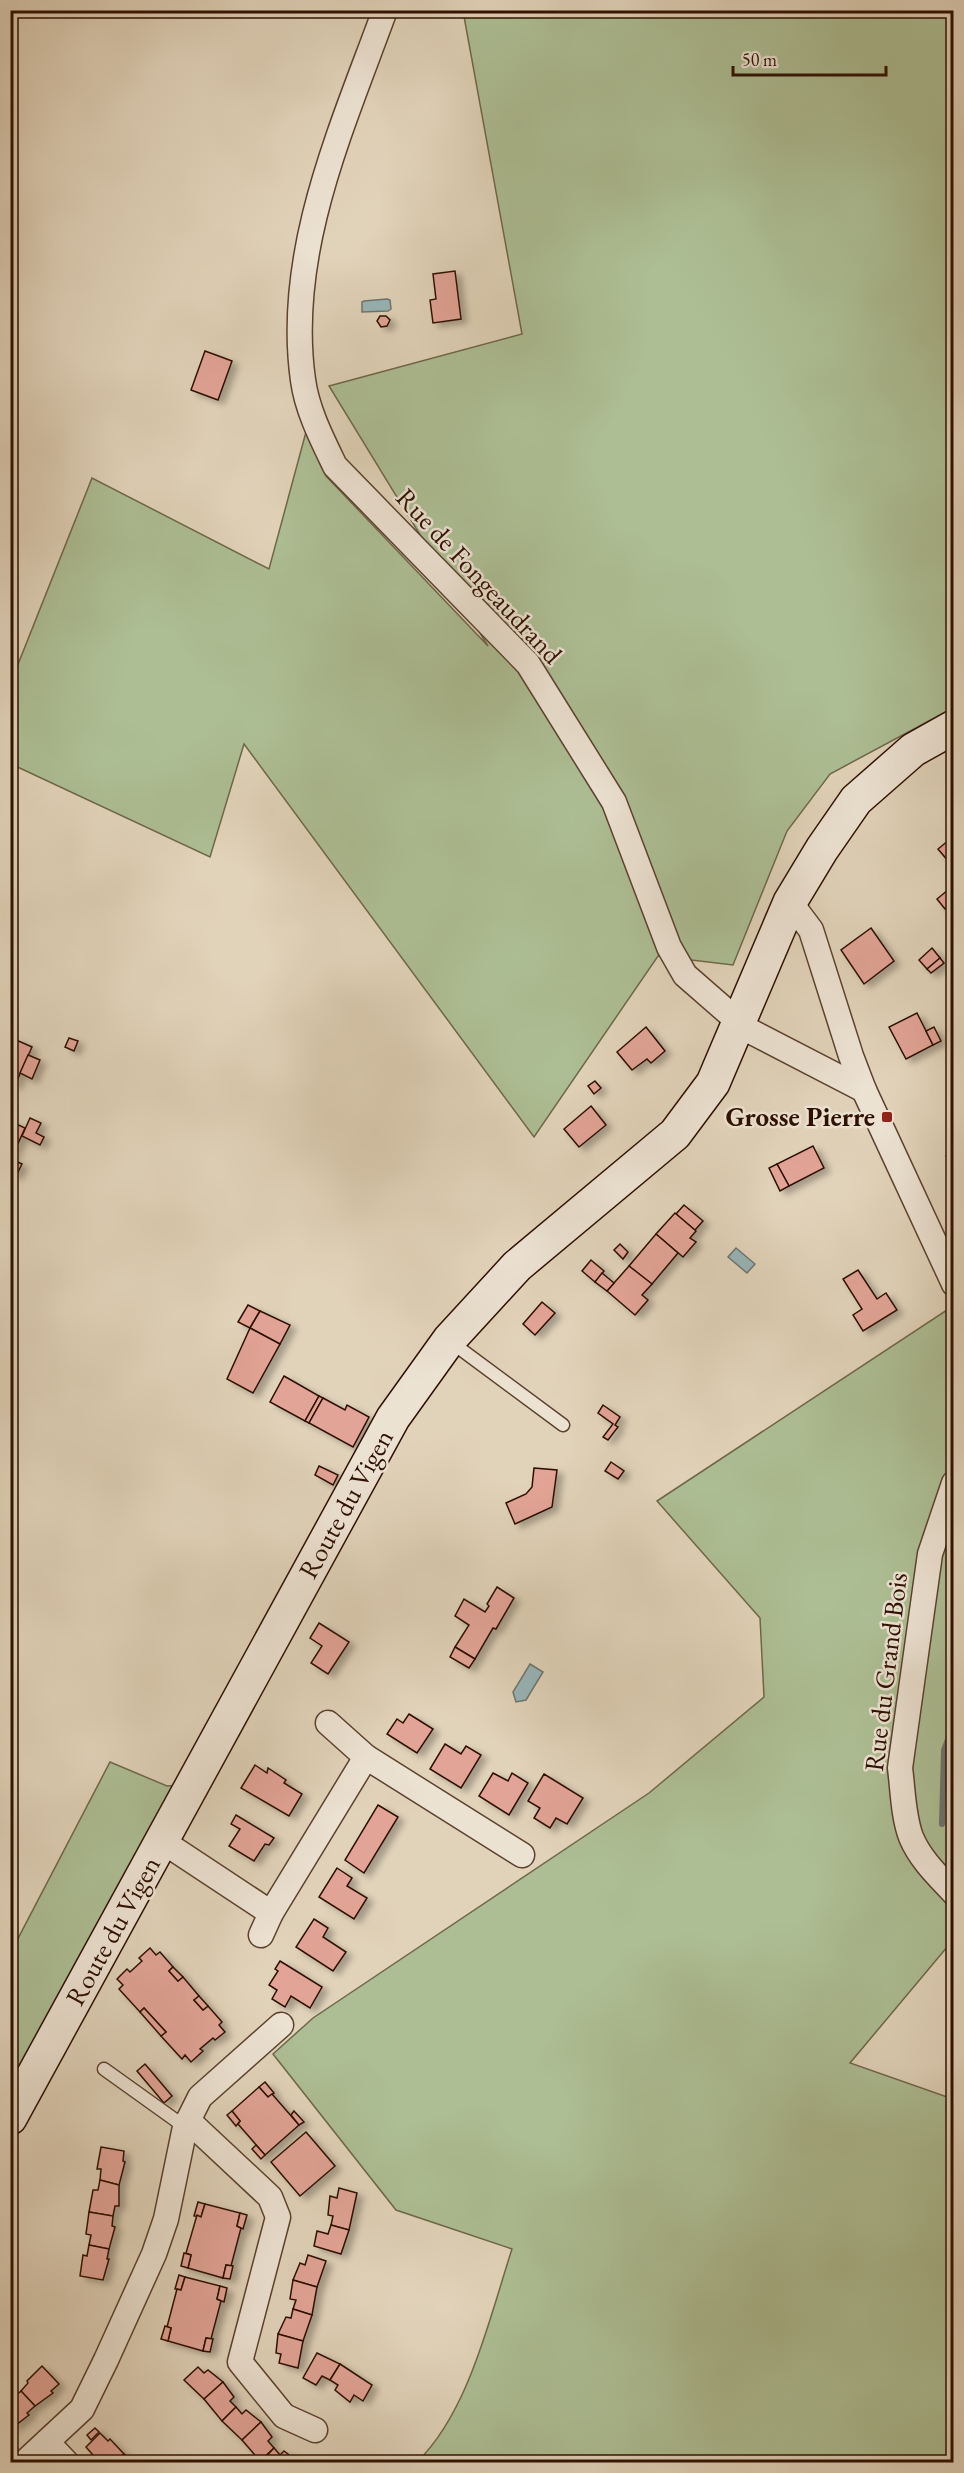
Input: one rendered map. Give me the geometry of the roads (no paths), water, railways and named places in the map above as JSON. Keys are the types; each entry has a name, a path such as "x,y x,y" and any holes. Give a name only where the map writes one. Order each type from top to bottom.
{"street":[{"name":"Rue de Fongeaudrand","path":"385,10 342,123 307,253 300,327 303,382 316,426 334,466 528,664 614,802 669,947 686,975 740,1024"},
{"name":"Route du Vigen","path":"10,2118 393,1418 449,1340 517,1266 675,1134 713,1083 790,902 822,849 856,800 913,750 954,727"},
{"path":"790,902 811,930 864,1090 954,1284"},
{"path":"740,1024 756,1035 864,1090"},
{"name":"Rue du Grand Bois","path":"954,1483 930,1554 900,1768 911,1837 929,1866 954,1893"},
{"path":"328,1723 366,1756 522,1855"},
{"path":"261,1935 271,1912 366,1756"},
{"path":"162,1841 271,1912"},
{"path":"25,2463 82,2409 106,2360 154,2254 166,2219 186,2124 200,2097 281,2025"},
{"path":"186,2124 193,2125 270,2197 278,2217 240,2362 284,2416 315,2430"},
{"path":"47,2442 66,2463"}],"lane":[{"path":"449,1340 563,1425"},
{"path":"104,2069 186,2124"}],"water":[{"path":"390,300 391,309 388,311 362,312 362,302"},
{"path":"736,1248 755,1264 747,1273 728,1257"},
{"path":"530,1664 543,1672 526,1700 516,1702 513,1692"}],"waterway":[{"path":"942,1824 944,1750 954,1724"}],"place":[{"name":"Grosse Pierre","path":"887,1117"}]}
